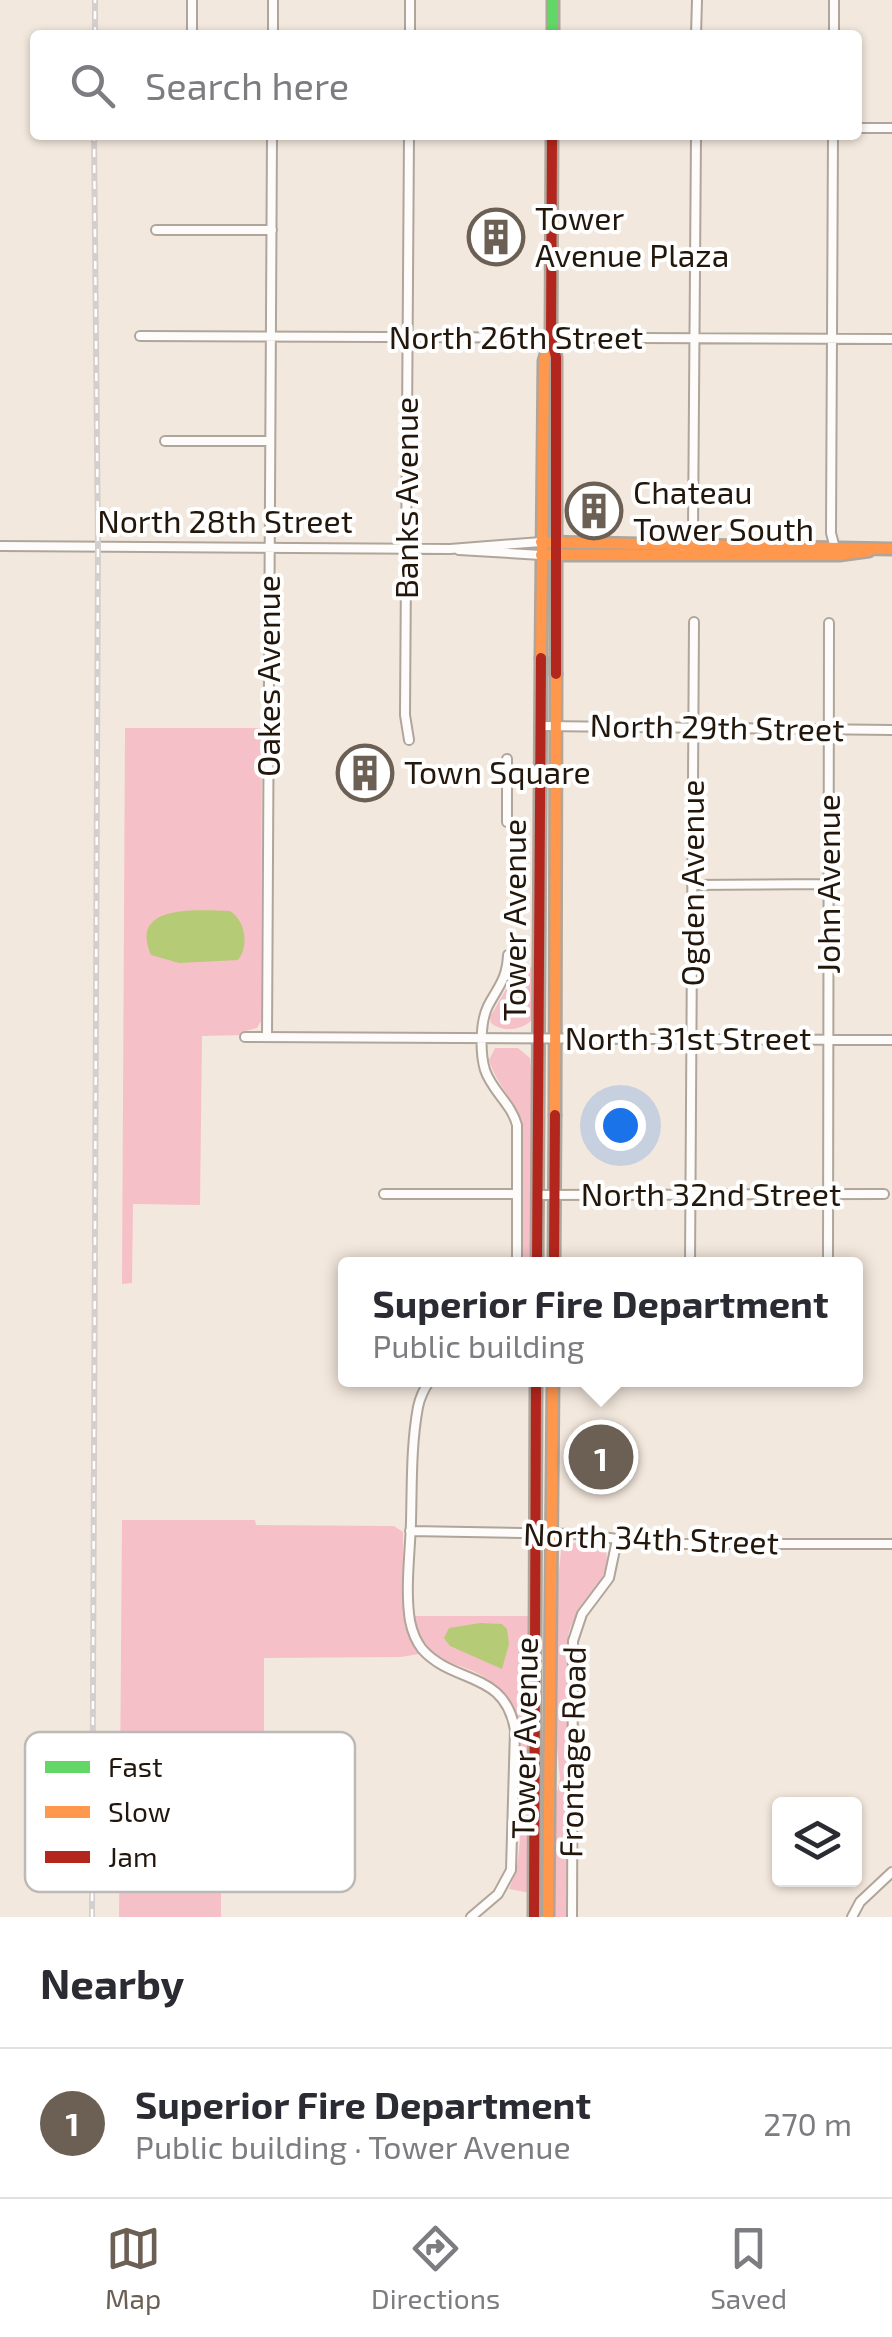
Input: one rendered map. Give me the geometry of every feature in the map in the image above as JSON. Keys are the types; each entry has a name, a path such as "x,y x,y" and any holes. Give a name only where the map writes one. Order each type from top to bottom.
{"main road":[{"path":"553,0 553,30"},
{"name":"Tower Avenue","path":"552,140 551,338 556,357 557,542 554,1257"},
{"name":"Tower Avenue","path":"537,1257 541,542 544,361 551,338"},
{"name":"North 28th Street","path":"541,542 690,543 836,550"},
{"name":"North 28th Street","path":"541,555 886,549"},
{"name":"Tower Avenue","path":"534,1917 536,1387"},
{"name":"Tower Avenue","path":"548,1917 553,1387"}],"street":[{"path":"192,0 192,30"},
{"path":"273,0 273,30"},
{"path":"410,0 410,30"},
{"path":"696,0 696,30"},
{"path":"834,0 834,30"},
{"path":"862,128 892,128"},
{"name":"Oakes Avenue","path":"267,1037 272,140"},
{"name":"Banks Avenue","path":"408,740 409,140"},
{"path":"635,554 652,549 679,549 690,543 693,532 696,140"},
{"path":"833,140 836,550"},
{"path":"156,230 272,230"},
{"name":"North 26th Street","path":"140,336 892,339"},
{"path":"165,441 270,441"},
{"name":"North 28th Street","path":"0,546 450,548 541,542"},
{"name":"North 28th Street","path":"450,548 541,555"},
{"name":"Ogden Avenue","path":"690,1257 694,622"},
{"name":"John Avenue","path":"828,1257 830,623"},
{"name":"North 29th Street","path":"542,726 892,730"},
{"path":"507,759 507,822"},
{"path":"692,885 830,884"},
{"path":"508,956 505,979 485,1015 483,1038 486,1071 510,1105 517,1124 517,1257"},
{"name":"North 31st Street","path":"245,1037 892,1040"},
{"path":"384,1194 517,1194"},
{"name":"North 32nd Street","path":"538,1195 884,1194"},
{"path":"426,1387 416,1421 409,1618 417,1642 440,1664 478,1679 495,1691 510,1712 515,1730 512,1870 498,1894 472,1917"},
{"name":"North 34th Street","path":"410,1531 536,1533 662,1544 892,1544"},
{"name":"Frontage Road","path":"572,1917 573,1640 582,1614 610,1578 616,1540"},
{"path":"852,1917 860,1902 892,1872"}],"shaded area":[{"path":"125,728 262,728 261,1021 257,1028 245,1031 245,1035 202,1036 200,1205 133,1204 132,1283 122,1284"},
{"path":"185,911 230,911 240,921 244,934 244,948 238,960 179,963 151,955 149,926 158,918"},
{"path":"513,967 535,967 533,1019 524,1026 507,1029 491,1023 490,1017 509,984"},
{"path":"495,1048 518,1048 530,1058 534,1102 533,1257 522,1257 522,1125 489,1060"},
{"path":"122,1520 255,1520 256,1525 394,1526 403,1532 404,1623 419,1654 264,1658 264,1732 120,1732"},
{"path":"582,1542 605,1547 607,1560 600,1582 568,1635 566,1917 555,1917 556,1796 560,1779 556,1738 557,1592 561,1551 568,1544"},
{"path":"414,1616 531,1616 527,1776 530,1893 509,1889 517,1863 521,1810 519,1731 514,1711 504,1694 485,1677 428,1648"},
{"path":"502,1624 507,1629 509,1644 502,1669 450,1646 444,1638 449,1628"},
{"path":"119,1892 221,1892 221,1917 119,1917"}],"railway":[{"path":"95,0 95,30"},
{"path":"93,1732 98,546 94,140"},
{"path":"92,1892 92,1917"}],"traffic: fast":[{"path":"553,0 553,30"}],"traffic: slow":[{"path":"541,658 544,361 551,338"},
{"path":"541,542 892,549"},
{"path":"541,555 839,555 869,551"},
{"path":"555,1115 556,674"},
{"path":"548,1917 553,1387"}],"traffic: jam":[{"path":"552,140 556,674"},
{"path":"537,1257 541,658"},
{"path":"554,1257 555,1115"},
{"path":"534,1917 536,1387"}],"place":[{"name":"Tower Avenue Plaza","path":"496,237"},
{"name":"Chateau Tower South","path":"594,511"},
{"name":"Town Square","path":"365,773"},
{"name":"Superior Fire Department","path":"601,1457"}]}
